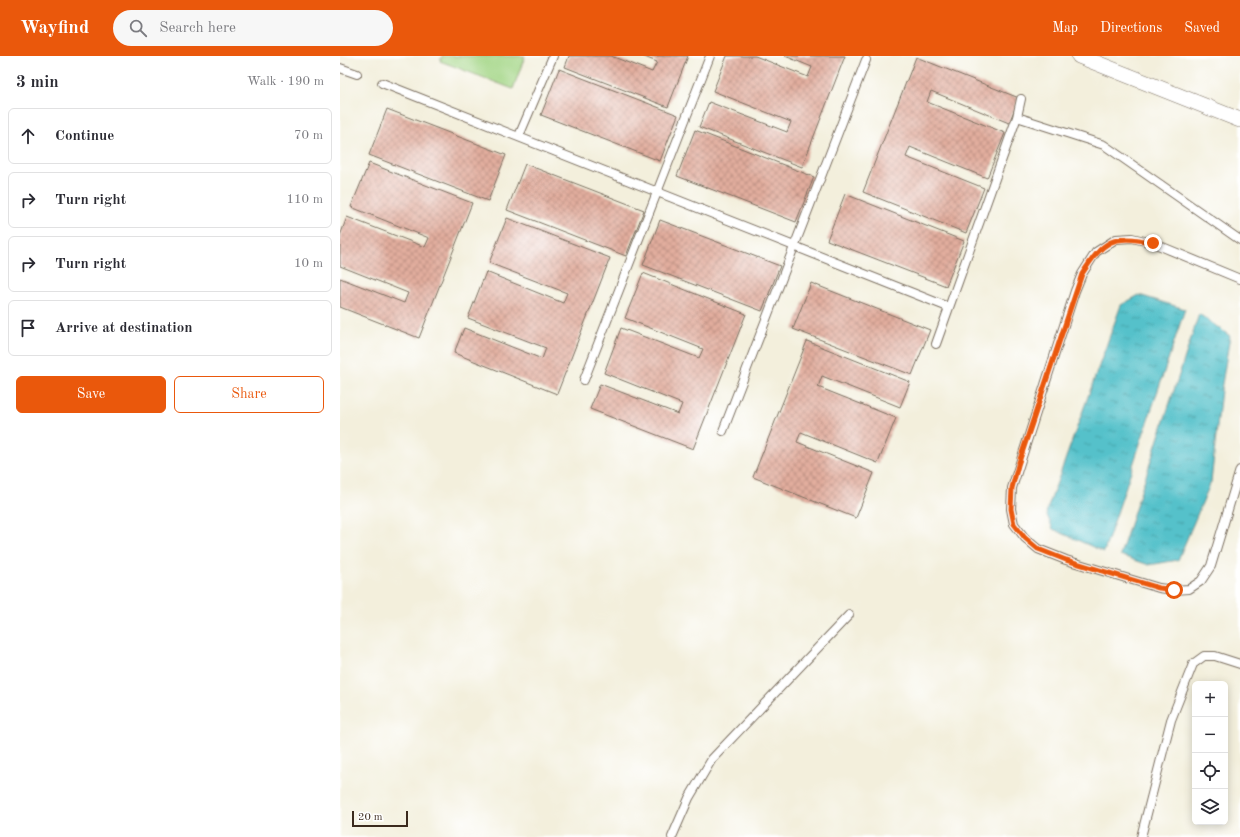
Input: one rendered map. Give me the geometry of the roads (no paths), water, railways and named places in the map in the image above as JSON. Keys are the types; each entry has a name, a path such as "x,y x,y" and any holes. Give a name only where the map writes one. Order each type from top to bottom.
{"street":[{"path":"1079,56 1240,120"}],"lane":[{"path":"519,136 553,56"},
{"path":"584,380 710,56"},
{"path":"723,431 866,60"},
{"path":"340,68 357,74"},
{"path":"382,83 948,307"},
{"path":"936,344 1017,117 1021,99"},
{"path":"1017,117 1104,145 1240,240"},
{"path":"1240,279 1153,243 1132,238 1116,239 1096,252 1082,274 1075,291 1042,398 1018,465 1012,488 1011,509 1014,524 1025,538 1038,549 1066,560 1159,588 1174,590 1189,589 1201,581 1211,566 1240,470"},
{"path":"672,837 689,798 712,759 849,615"},
{"path":"1141,837 1171,720 1192,664 1204,656 1215,656 1240,664"}],"water":[{"path":"1139,295 1185,309 1104,552 1053,529 1046,513 1121,305"},
{"path":"1199,314 1230,336 1221,390 1211,482 1178,560 1149,565 1120,555"}]}
